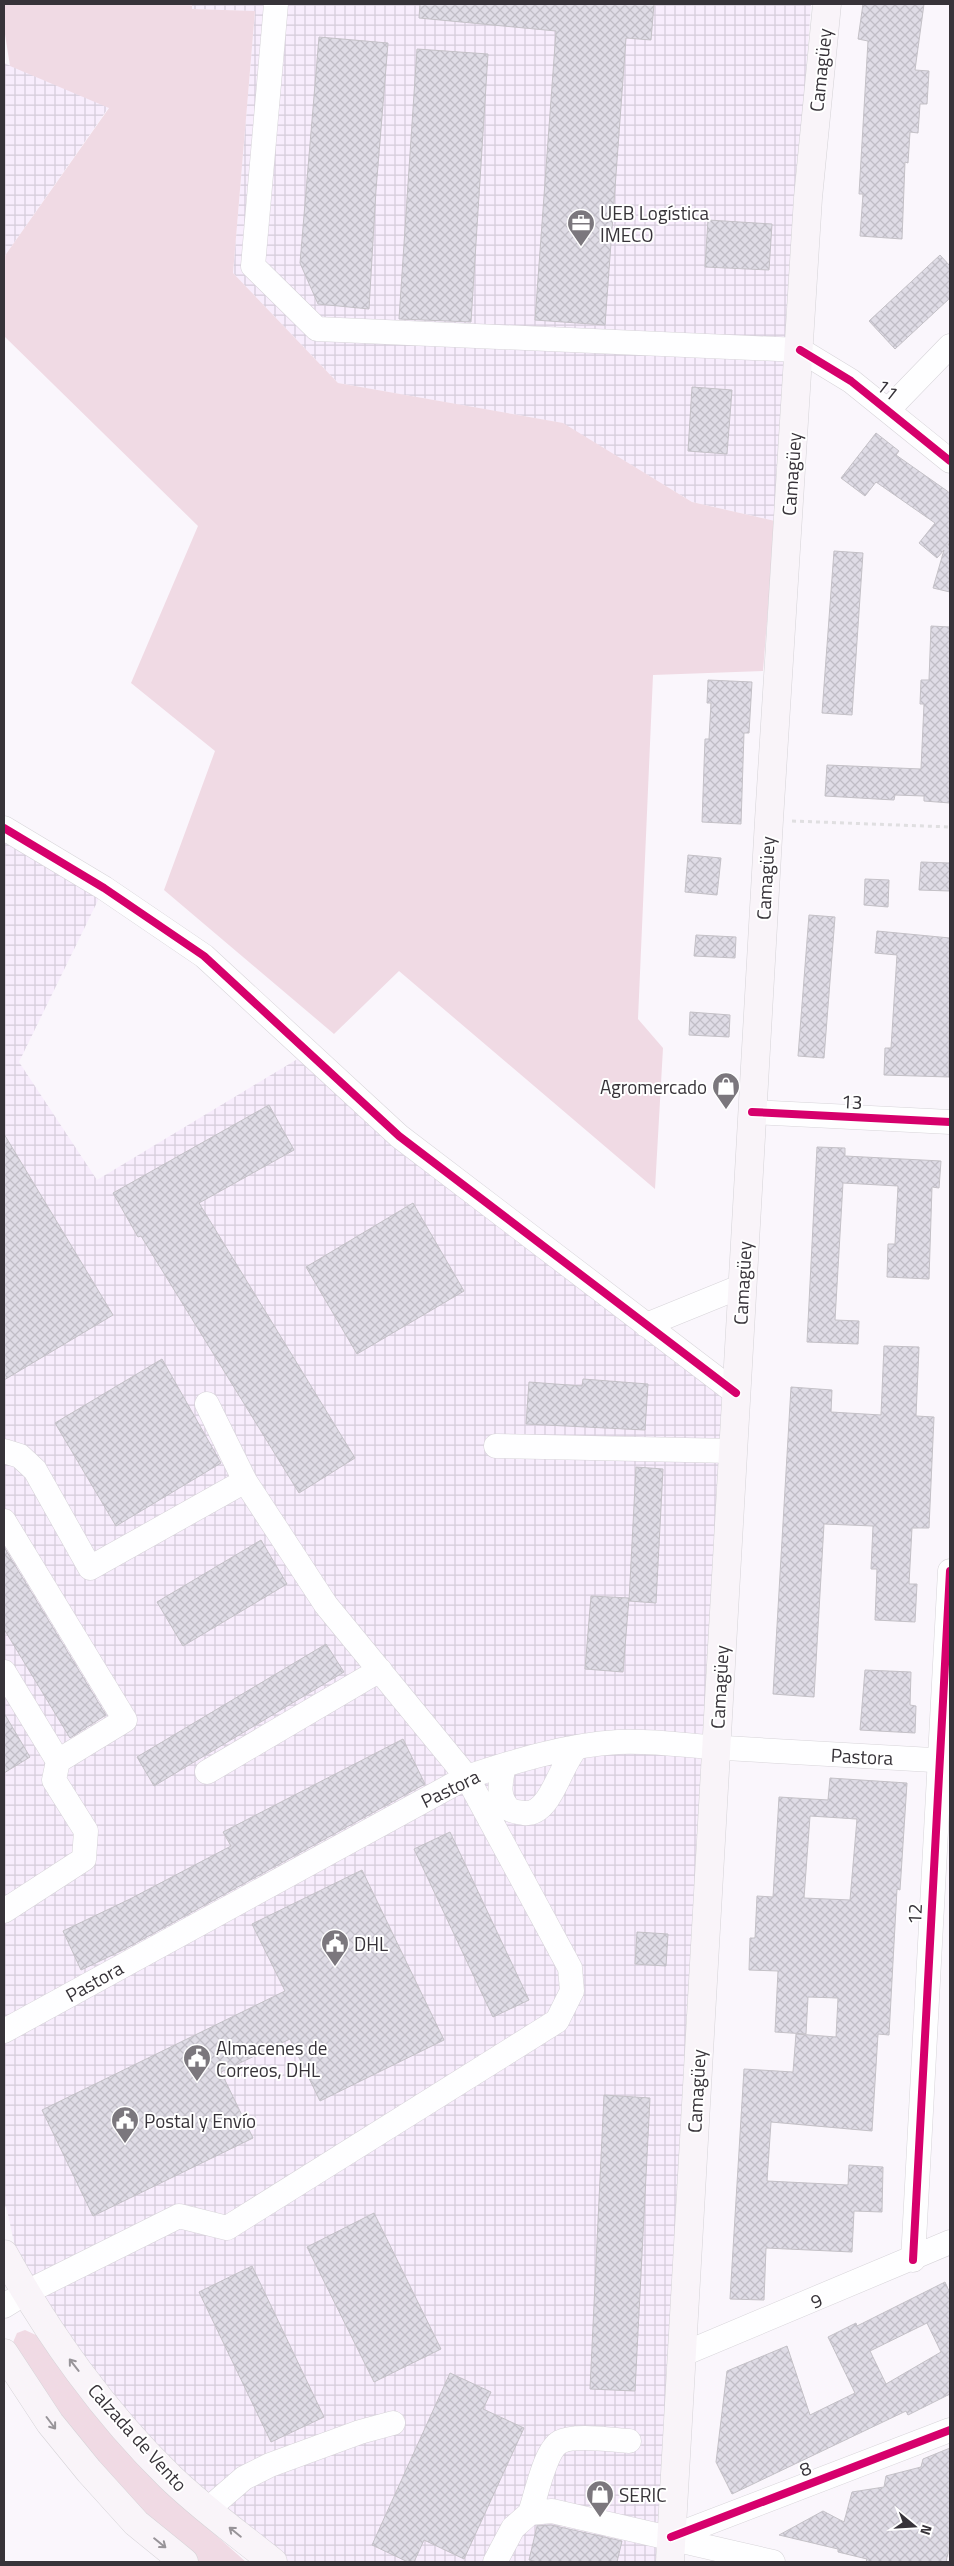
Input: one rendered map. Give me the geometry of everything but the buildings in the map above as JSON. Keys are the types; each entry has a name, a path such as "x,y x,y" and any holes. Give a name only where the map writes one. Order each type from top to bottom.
{"main road":[{"name":"Camagüey","path":"670,2550 768,820 800,350 808,198 827,4"},
{"name":"Calzada de Vento","path":"4,2254 14,2299 59,2344 106,2406 169,2476 207,2510 273,2562"},
{"path":"4,2353 12,2380 78,2457 136,2523 184,2562"}],"street":[{"path":"276,4 254,266 317,329 800,350"},
{"path":"888,410 950,346"},
{"name":"11","path":"800,350 851,381 950,461"},
{"path":"4,828 104,888 204,956 399,1136 736,1393"},
{"name":"13","path":"752,1112 950,1122"},
{"path":"646,1325 742,1286"},
{"path":"14,2299 179,2216 227,2228 557,2021 572,1991 570,1968 467,1777 326,1604 245,1481 208,1404"},
{"path":"496,1446 732,1451"},
{"path":"4,1451 20,1456 36,1470 90,1568 245,1481"},
{"path":"4,1521 125,1720 58,1761"},
{"name":"12","path":"913,2260 944,1761 950,1571"},
{"path":"206,1772 380,1670"},
{"path":"4,1672 58,1761 54,1780 86,1831 84,1859 4,1911"},
{"name":"Pastora","path":"4,2030 467,1777 504,1765 577,1747 616,1742 662,1741 716,1747 944,1761"},
{"path":"504,1765 500,1792 504,1803 511,1811 530,1814 540,1810 548,1800 568,1757 577,1747"},
{"name":"9","path":"681,2355 913,2260 950,2242"},
{"path":"207,2510 244,2478 270,2465 360,2432 393,2423"},
{"name":"8","path":"670,2550 950,2430"},
{"path":"495,2562 513,2528 530,2513 549,2454 559,2442 572,2438 629,2441"},
{"path":"530,2513 552,2511 670,2550 773,2562"}],"path":[{"path":"768,820 950,827"}],"shaded area":[{"path":"4,4 192,4 192,9 255,11 233,273 338,383 563,423 692,502 775,521 763,671 653,675 638,1019 663,1048 655,1189 399,971 334,1034 164,890 215,751 131,683 198,526 4,336 4,257 109,108 10,66 4,28"},
{"path":"192,4 811,4 775,521 692,502 562,423 338,383 233,273 255,11 192,9"},
{"path":"4,63 109,107 4,257"},
{"path":"4,828 104,888 19,1062 97,1180 309,1052 736,1393 669,2562 273,2562 223,2522 25,2293 4,2203"},
{"path":"25,2330 38,2336 200,2521 246,2562 199,2562 120,2493 54,2410 11,2347 17,2333"}],"cycle path":[{"path":"800,350 851,381 950,461"},
{"path":"4,828 104,888 204,956 399,1136 736,1393"},
{"path":"752,1112 950,1122"},
{"path":"913,2260 950,1571"},
{"path":"671,2537 950,2430"}],"place":[{"name":"UEB Logística IMECO","path":"581,247"},
{"name":"Agromercado","path":"726,1110"},
{"name":"DHL","path":"335,1967"},
{"name":"Almacenes de Correos, DHL","path":"197,2082"},
{"name":"Postal y Envío","path":"125,2144"},
{"name":"SERIC","path":"600,2518"}]}
